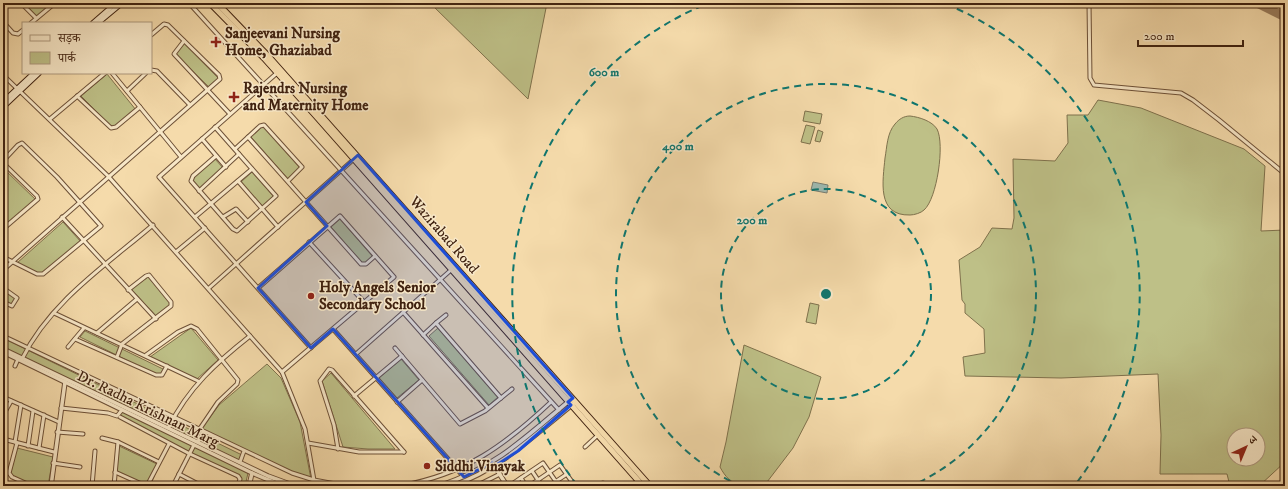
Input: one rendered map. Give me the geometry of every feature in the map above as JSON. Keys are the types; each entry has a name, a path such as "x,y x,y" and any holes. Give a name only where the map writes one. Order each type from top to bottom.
{"highway":[{"name":"Wazirabad Road","path":"210,3 356,157 572,402 598,435 643,486"},
{"name":"Wazirabad Road","path":"217,3 270,57 451,270 650,486"}],"main road":[{"path":"94,22 116,3"},
{"path":"99,22 122,3"},
{"path":"3,107 33,74"},
{"path":"3,102 38,74"}],"street":[{"path":"21,3 36,18"},
{"path":"32,22 55,3"},
{"path":"189,3 559,410"},
{"path":"1089,3 1090,78 1094,85 1175,92 1187,96 1285,174"},
{"path":"3,22 13,33 18,34 22,31"},
{"path":"3,270 220,79 220,77 168,26 164,24 152,34"},
{"path":"184,41 174,54 230,114"},
{"path":"152,70 157,71 190,105"},
{"path":"277,73 159,177 310,348"},
{"path":"50,120 104,74"},
{"path":"113,74 182,157"},
{"path":"126,91 145,74"},
{"path":"3,75 17,91 50,120 108,176 282,372 297,407 308,443 315,486"},
{"path":"77,96 111,128 116,127 140,107"},
{"path":"235,149 261,125 266,126 302,167 288,181"},
{"path":"215,127 276,196 240,230 235,230 190,180 216,156"},
{"path":"248,137 361,264 366,264 375,256"},
{"path":"202,139 226,167"},
{"path":"3,229 38,199 3,162 18,144 22,143 80,201 101,226 43,274 38,274 3,257"},
{"path":"199,191 239,154"},
{"path":"209,288 356,157"},
{"path":"195,217 252,169"},
{"path":"238,181 278,227"},
{"path":"222,217 236,209 248,222"},
{"path":"258,288 327,226 342,216 394,277 282,372"},
{"path":"62,217 156,319"},
{"path":"15,366 54,313 86,280 153,225"},
{"path":"176,252 205,228"},
{"path":"309,242 364,302"},
{"path":"356,354 451,270"},
{"path":"117,357 122,344 171,308 172,304 151,277 146,276 128,290"},
{"path":"3,288 17,298 12,306 3,302"},
{"path":"97,333 138,299"},
{"path":"404,312 488,408"},
{"path":"54,313 146,355 198,382"},
{"path":"423,335 446,315"},
{"path":"436,323 501,398"},
{"path":"146,355 173,335 184,328 191,326 197,329 238,380 238,383 218,402 199,430"},
{"path":"68,347 84,328"},
{"path":"333,329 465,478"},
{"path":"3,336 244,452 292,473 314,480 346,486"},
{"path":"169,427 174,417 198,382 222,359 250,336"},
{"path":"75,339 156,375 162,375 167,366"},
{"path":"395,348 460,424 488,408 512,389"},
{"path":"3,349 20,359"},
{"name":"Dr. Radha Krishnan Marg","path":"3,352 66,380 122,410 196,444 252,474 282,486"},
{"path":"354,396 402,356"},
{"path":"308,443 338,449 368,453 404,452 331,369 327,370 320,379 335,430 338,449"},
{"path":"50,486 66,380 169,427 196,444 295,486"},
{"path":"397,402 422,380"},
{"path":"3,397 59,422"},
{"path":"3,410 6,410 11,401"},
{"path":"402,486 457,469 502,445 520,431 551,402"},
{"path":"494,464 559,410 572,402"},
{"path":"452,486 518,451 572,402"},
{"path":"21,405 16,442 9,473 12,477 32,486"},
{"path":"62,408 108,413 117,416 122,410"},
{"path":"28,446 33,410"},
{"path":"39,448 44,415"},
{"path":"120,417 169,444 238,476 240,479 238,486"},
{"path":"57,432 83,434"},
{"path":"173,486 203,432"},
{"path":"585,447 598,435"},
{"path":"102,438 118,442 159,462"},
{"path":"3,440 54,452"},
{"path":"114,486 118,442"},
{"path":"116,472 147,486 169,444"},
{"path":"92,486 95,451"},
{"path":"240,462 244,452"},
{"path":"494,464 508,486 543,463 559,486"},
{"path":"53,464 80,467"},
{"path":"521,478 527,486 560,465 574,484 568,486"},
{"path":"253,469 249,485 257,486"},
{"path":"532,471 542,486"},
{"path":"179,474 202,486"},
{"path":"476,486 500,474"},
{"path":"549,486 567,474"},
{"path":"439,486 465,478"},
{"path":"629,486 638,480"},
{"path":"598,486 603,483 610,486"}],"highlighted area":[{"path":"358,155 573,398 568,402 571,405 518,451 495,466 492,463 464,477 333,329 311,348 258,288 327,226 306,202"}],"green space":[{"path":"24,3 53,3 37,17"},
{"path":"435,3 547,3 528,99 433,6"},
{"path":"184,43 220,80 210,88 174,53"},
{"path":"107,74 136,110 114,129 81,96"},
{"path":"1098,100 1141,108 1244,149 1265,166 1261,231 1285,230 1285,462 1259,486 1230,486 1227,474 1160,474 1161,435 1158,374 1061,378 965,376 963,357 985,353 984,329 965,313 965,304 962,300 959,260 980,247 992,228 1012,229 1014,218 1013,159 1055,161 1068,143 1067,115 1088,115"},
{"path":"805,111 822,114 820,124 803,121"},
{"path":"910,116 925,120 935,126 939,136 940,158 936,183 929,204 921,212 910,215 899,214 891,210 884,195 883,176 890,132 898,121 904,117"},
{"path":"806,125 815,127 810,144 801,142"},
{"path":"263,126 301,169 289,180 251,137"},
{"path":"818,130 823,132 820,142 815,141"},
{"path":"215,159 223,168 200,189 192,179"},
{"path":"3,168 37,201 3,228"},
{"path":"252,172 275,198 264,208 241,182"},
{"path":"340,219 373,257 364,265 331,227"},
{"path":"63,222 81,242 43,275 17,263"},
{"path":"148,277 172,305 156,316 131,289"},
{"path":"3,291 16,297 12,305 3,300"},
{"path":"810,303 819,305 816,324 806,322"},
{"path":"191,328 218,360 197,379 150,357"},
{"path":"438,328 498,397 489,405 429,336"},
{"path":"85,331 165,370 161,377 80,337"},
{"path":"3,338 242,455 239,463 3,351"},
{"path":"744,345 821,377 809,417 793,448 764,486 744,486 733,482 724,474 720,467"},
{"path":"401,359 419,380 397,398 379,378"},
{"path":"267,364 281,378 300,422 311,479 292,474 200,431 219,405"},
{"path":"331,373 395,449 343,447 322,381"},
{"path":"122,411 248,473 245,486 238,486 240,479 119,417"},
{"path":"117,445 159,465 150,486 144,486 115,472"},
{"path":"17,448 53,457 48,486 31,486 10,476"}],"water":[{"path":"813,182 828,185 827,193 811,190"}],"taxiway":[{"path":"1257,3 1285,17"}],"place":[{"name":"Sanjeevani Nursing Home, Ghaziabad","path":"216,42"},
{"name":"Rajendrs Nursing and Maternity Home","path":"234,97"},
{"name":"Holy Angels Senior Secondary School","path":"311,296"},
{"name":"Siddhi Vinayak","path":"427,466"}]}
